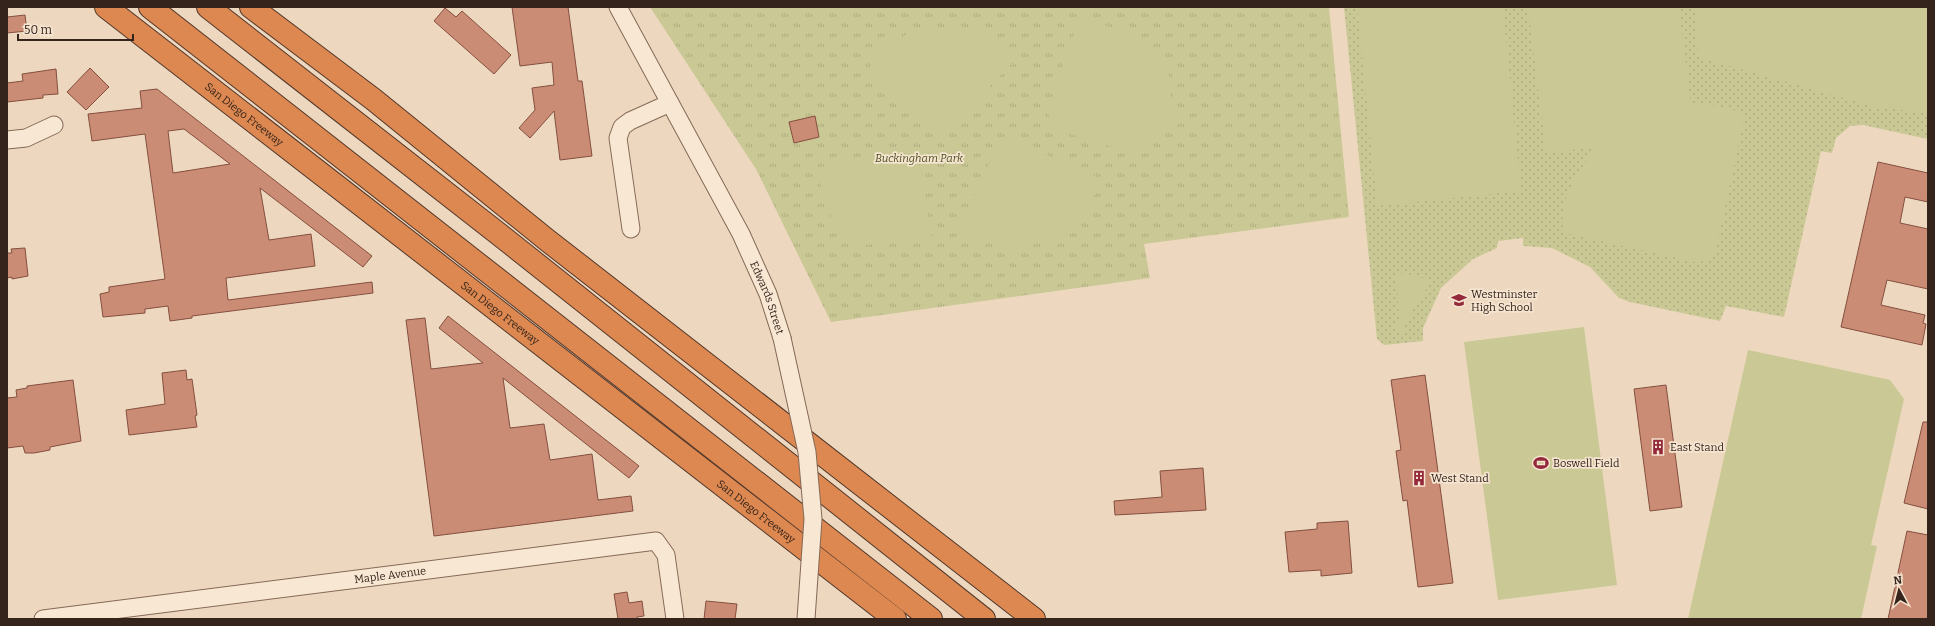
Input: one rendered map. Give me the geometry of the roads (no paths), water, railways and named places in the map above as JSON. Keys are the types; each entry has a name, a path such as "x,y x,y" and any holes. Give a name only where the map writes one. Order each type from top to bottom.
{"highway":[{"name":"San Diego Freeway","path":"106,7 895,619"},
{"path":"150,7 931,619"},
{"path":"208,7 500,235 984,619"},
{"path":"251,7 373,99 547,240 1034,619"}],"street":[{"name":"Edwards Street","path":"618,7 741,234 768,294 782,338 807,452 812,512 806,619"},
{"path":"631,229 618,138 622,127 630,121 670,103"},
{"path":"7,140 26,138 54,125"},
{"name":"Maple Avenue","path":"43,619 656,541 666,555 675,619"}],"place":[{"name":"Westminster High School","path":"1459,300"},
{"name":"East Stand","path":"1658,447"},
{"name":"Boswell Field","path":"1541,463"},
{"name":"West Stand","path":"1419,478"}],"park label":[{"name":"Buckingham Park","path":"919,158"}]}
